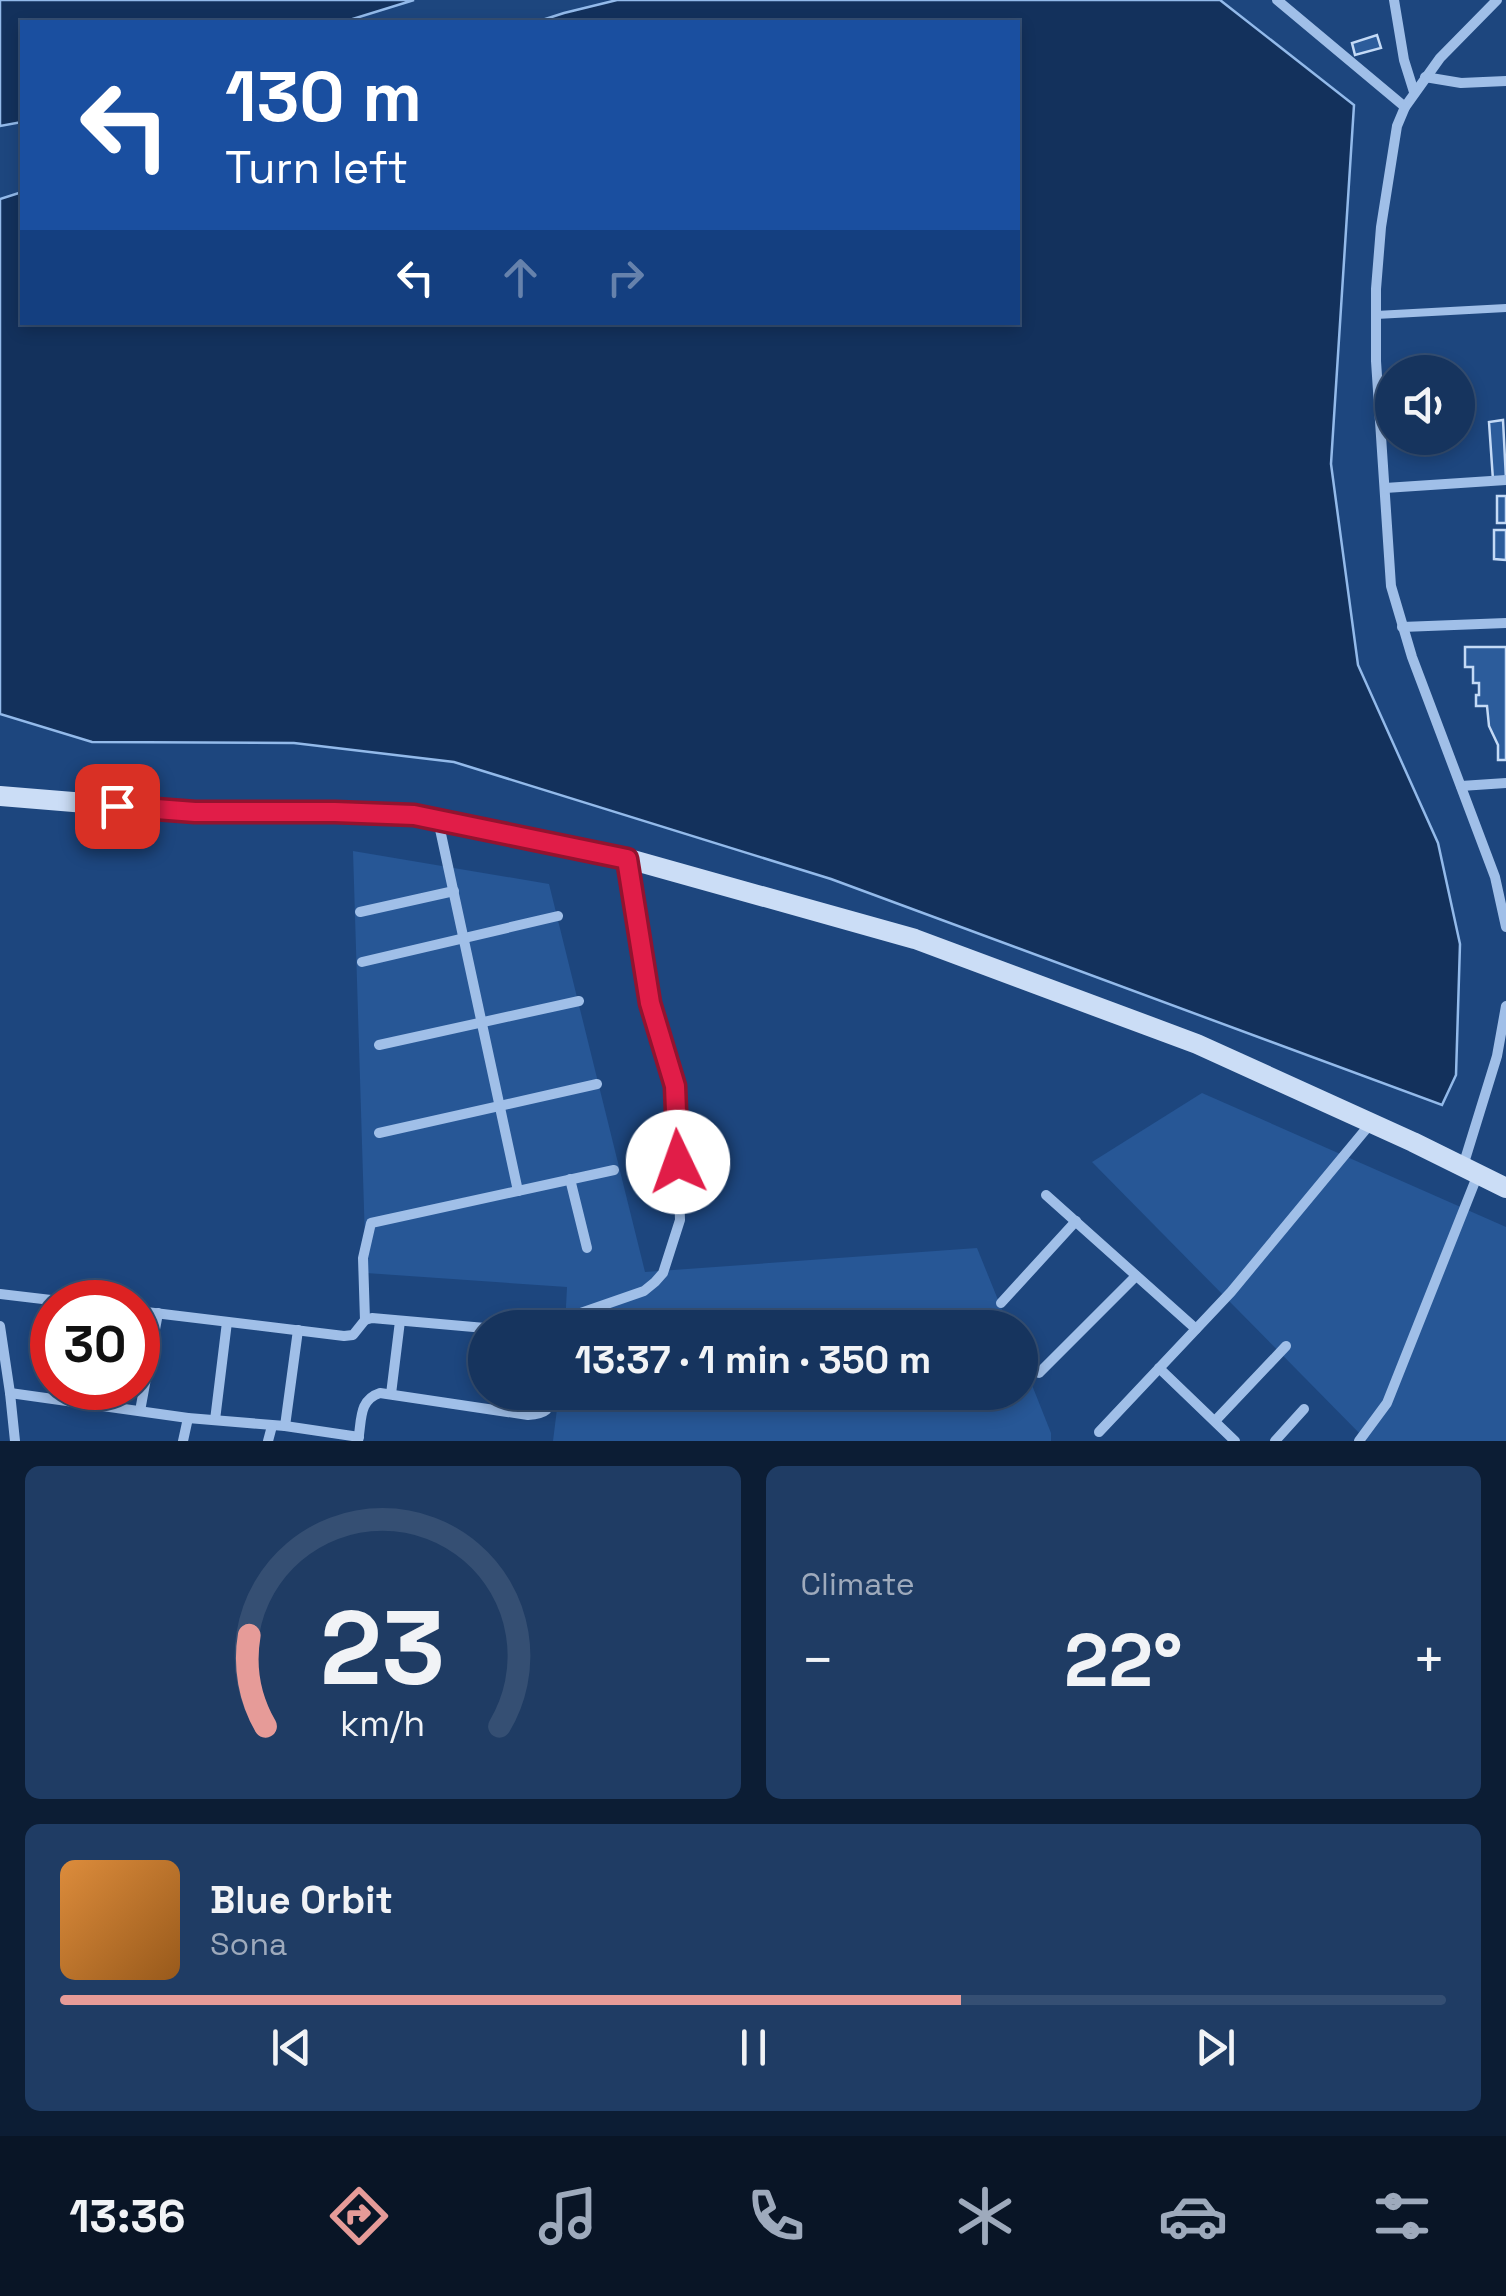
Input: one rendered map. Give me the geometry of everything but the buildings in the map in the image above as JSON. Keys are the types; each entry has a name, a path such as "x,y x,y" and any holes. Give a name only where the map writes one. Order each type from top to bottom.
{"street":[{"path":"1276,0 1404,107"},
{"path":"1394,0 1414,92"},
{"path":"1497,0 1440,58 1404,107 1397,126 1381,227 1376,361 1391,586 1402,628 1495,877 1506,927"},
{"path":"1425,77 1461,83 1506,82"},
{"path":"1385,488 1506,480"},
{"path":"1402,628 1506,624"},
{"path":"1461,786 1506,783"},
{"path":"0,796 195,812 414,815 627,859 915,940 1197,1044 1506,1188"},
{"path":"438,820 518,1190"},
{"path":"589,1310 644,1291 656,1282 680,1220 675,1086 650,1003 627,859"},
{"path":"360,912 454,892"},
{"path":"362,962 558,916"},
{"path":"379,1046 579,1000"},
{"path":"1359,1441 1387,1403 1470,1170 1506,1006"},
{"path":"379,1133 597,1084"},
{"path":"1100,1432 1231,1292 1371,1123"},
{"path":"365,1320 362,1258 371,1223 614,1170"},
{"path":"570,1180 587,1248"},
{"path":"1046,1195 1196,1329"},
{"path":"1001,1303 1076,1221"},
{"path":"1039,1374 1136,1276"},
{"path":"0,1294 30,1298"},
{"path":"160,1314 344,1336 353,1335 365,1320 372,1318 468,1327"},
{"path":"391,1394 400,1321"},
{"path":"215,1420 227,1322"},
{"path":"0,1326 15,1441"},
{"path":"285,1426 298,1330"},
{"path":"1215,1422 1286,1346"},
{"path":"1159,1368 1235,1441"},
{"path":"10,1393 30,1396"},
{"path":"132,1410 285,1426 359,1439 363,1404 380,1393 468,1406"},
{"path":"1275,1441 1304,1409"},
{"path":"495,1410 528,1415 548,1410"},
{"path":"183,1441 188,1418"},
{"path":"268,1441 272,1426"}],"lane":[{"path":"1376,315 1506,308"}],"shaded area":[{"path":"0,0 414,0 349,20 20,20 20,122 0,126"},
{"path":"617,0 1220,0 1354,105 1331,464 1358,665 1438,843 1460,944 1456,1075 1442,1105 831,879 454,762 294,743 92,742 0,714 0,199 20,193 20,325 1020,325 1020,20 542,20"},
{"path":"353,851 549,884 645,1272 977,1248 1002,1310 566,1310 567,1287 366,1273"},
{"path":"1202,1093 1506,1227 1506,1441 1367,1441 1092,1162"},
{"path":"1038,1400 1051,1433 1051,1441 553,1441 557,1410 1038,1410"}],"route":[{"path":"117,806 195,812 414,815 627,859 650,1003 675,1086 678,1162"}]}
